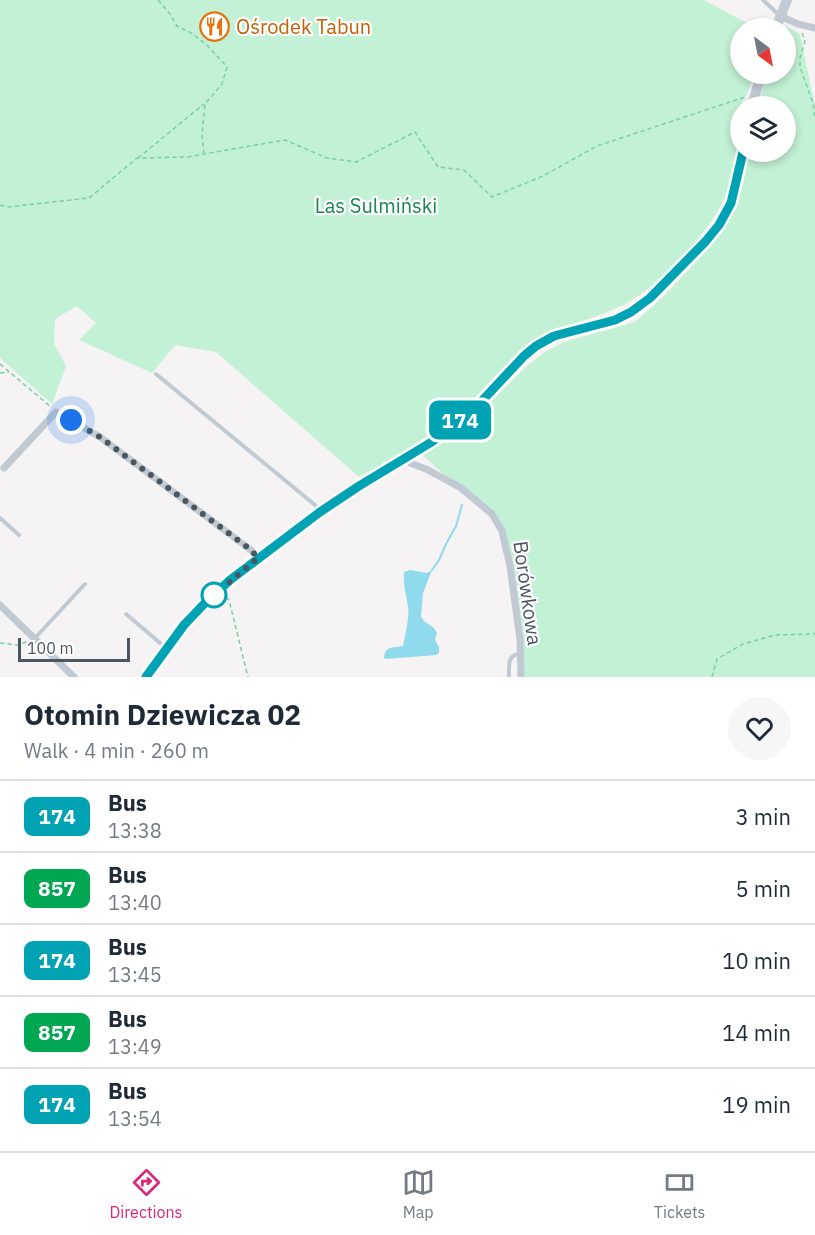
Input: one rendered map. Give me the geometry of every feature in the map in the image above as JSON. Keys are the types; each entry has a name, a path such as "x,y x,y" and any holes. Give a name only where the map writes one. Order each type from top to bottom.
{"street":[{"path":"787,0 780,16 815,28"},
{"path":"755,94 758,84"},
{"path":"146,677 193,615 220,589 320,512 451,428 480,403 536,346 554,336 615,320 650,298 719,225 731,203 741,162"},
{"path":"4,468 56,412 100,437 251,550 258,558"},
{"name":"Borówkowa","path":"405,457 410,463 461,488 492,514 502,531 510,566 520,640 521,677"},
{"path":"0,605 74,677"}],"lane":[{"path":"763,0 780,16"},
{"path":"156,374 315,505 320,512"},
{"path":"0,518 19,535"},
{"path":"35,639 85,584"},
{"path":"126,614 166,648"},
{"path":"509,677 509,660 513,655 520,654"}],"path":[{"path":"0,205 7,207 88,198 205,104 222,84 227,67 207,45 177,26 158,0"},
{"path":"798,24 805,41 800,57 800,67 813,103 815,119"},
{"path":"138,158 187,157 285,140 327,158 356,162 415,132 438,167 464,170 492,196 543,176 597,146 755,94"},
{"path":"204,154 202,135 205,104"},
{"path":"0,364 56,412"},
{"path":"0,372 10,372"},
{"path":"220,589 229,600 248,677"},
{"path":"712,677 717,659 743,644 775,635 815,634"},
{"path":"0,643 18,645 35,639"}],"green space":[{"name":"Las Sulmiński","path":"0,0 704,0 737,18 730,18 730,84 751,84 746,96 730,96 730,162 734,162 721,205 699,238 669,270 638,296 603,314 547,333 529,343 451,421 413,447 359,477 216,352 175,345 152,373 79,340 96,323 77,306 55,319 54,344 66,366 52,404 0,358"},
{"path":"796,32 800,34 815,106 815,677 523,677 514,571 493,511 443,474 421,453 469,423 526,367 545,352 564,342 635,322 662,298 710,247 733,212 743,185 747,162 796,162 796,96 761,96 764,84 796,84"}],"water":[{"path":"410,570 427,573 432,570 423,593 421,617 437,633 435,640 439,653 385,659 387,650 403,646 408,610 404,572"}],"waterway":[{"path":"432,570 456,526 462,505"}],"bus line":[{"name":"174","path":"146,677 184,625 230,580 320,512 451,428 480,403 536,346 554,336 615,320 650,298 719,225 731,203 741,162"}],"place":[{"name":"Ośrodek Tabun","path":"215,26"}],"route":[{"path":"71,420 100,437 251,550 258,558 214,595"}]}
